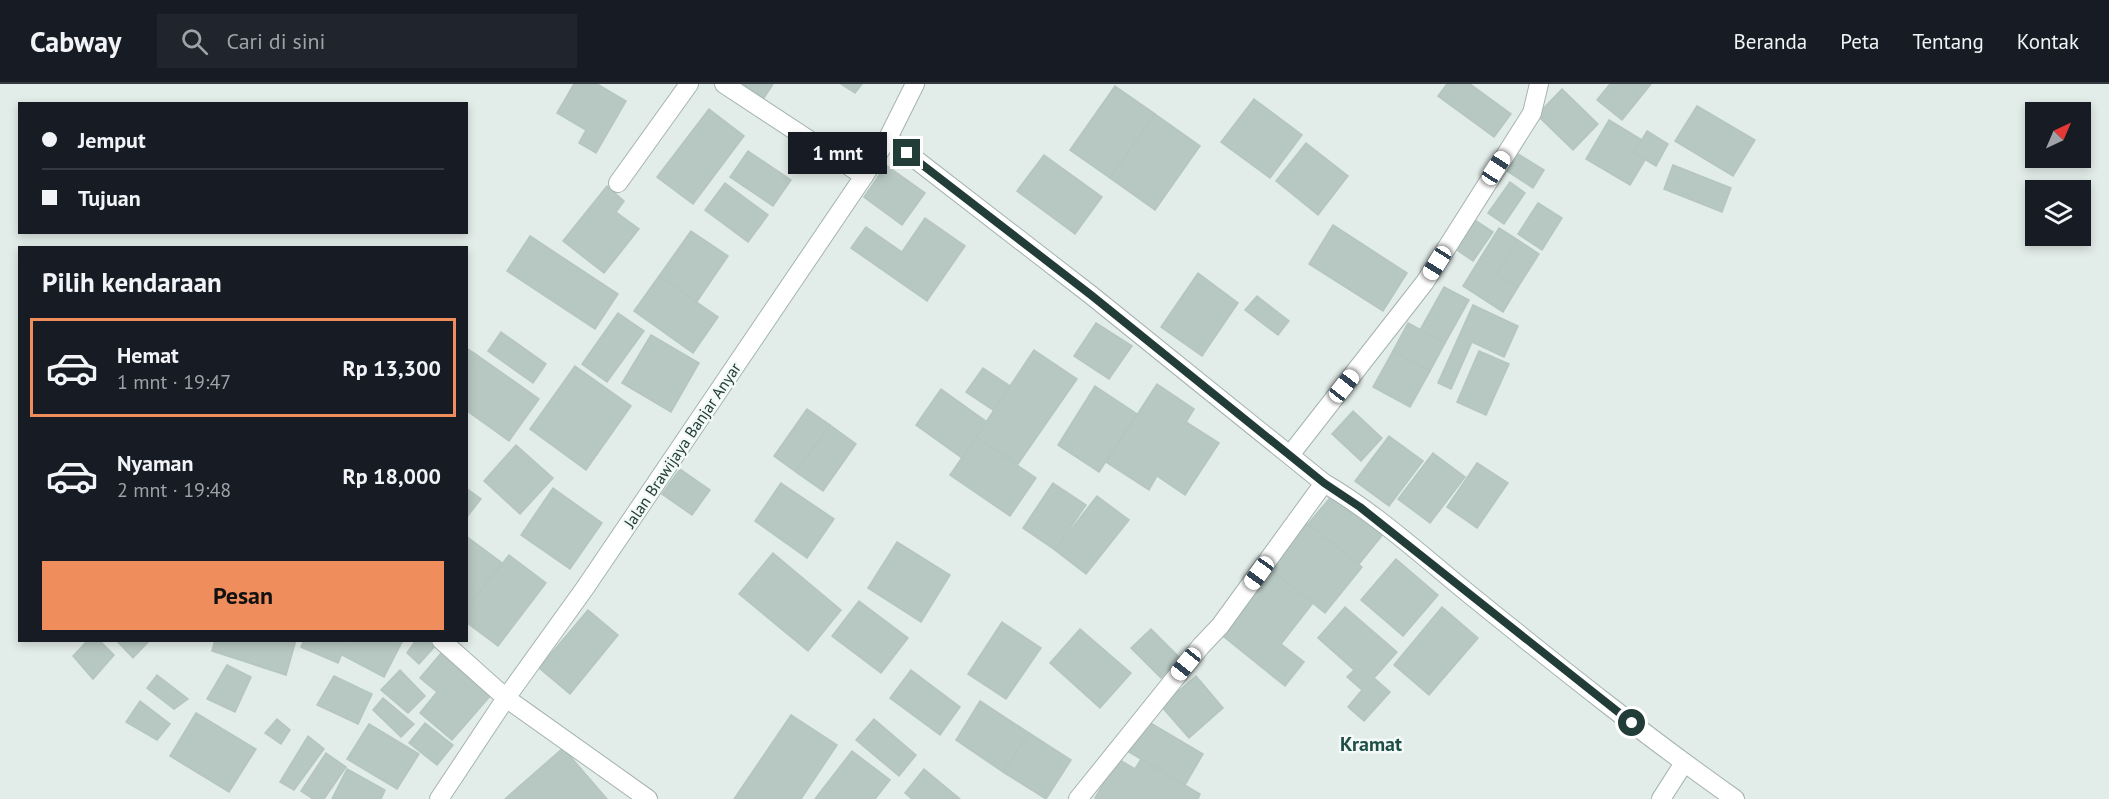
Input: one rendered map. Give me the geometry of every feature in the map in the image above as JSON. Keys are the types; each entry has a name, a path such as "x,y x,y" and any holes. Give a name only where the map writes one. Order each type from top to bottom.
{"street":[{"path":"618,183 689,84"},
{"path":"724,84 864,176"},
{"name":"Jalan Brawijaya Banjar Anyar","path":"439,799 864,176 888,138 915,84"},
{"path":"1290,455 1425,282 1532,113 1539,84"},
{"path":"888,138 1091,295 1324,483 1344,495 1684,763 1735,799"},
{"path":"1078,799 1186,664 1220,626 1324,483"},
{"path":"443,642 506,698 648,799"},
{"path":"1661,799 1684,763"}],"building":[{"path":"574,84 597,84 626,101 596,153 579,143 586,130 557,113"},
{"path":"743,84 773,84 764,98"},
{"path":"841,84 862,84 855,93"},
{"path":"1447,84 1470,84 1511,114 1494,137 1438,96"},
{"path":"1610,84 1651,84 1622,120 1597,100"},
{"path":"1115,86 1155,114 1110,178 1070,150"},
{"path":"1562,89 1598,124 1573,150 1537,115"},
{"path":"1254,99 1302,135 1270,178 1221,142"},
{"path":"1697,106 1755,140 1733,176 1675,141"},
{"path":"709,109 744,136 693,204 657,177"},
{"path":"1155,114 1200,146 1155,210 1110,178"},
{"path":"1609,120 1642,140 1634,153 1645,160 1630,185 1586,159"},
{"path":"1647,131 1668,144 1656,166 1634,153"},
{"path":"1306,143 1348,176 1318,215 1276,181"},
{"path":"748,151 791,180 773,206 730,177"},
{"path":"1518,154 1544,170 1533,188 1507,171"},
{"path":"1044,155 1102,197 1075,234 1017,191"},
{"path":"886,165 925,193 902,225 864,197"},
{"path":"1673,165 1731,188 1722,212 1664,189"},
{"path":"1510,182 1525,193 1504,224 1488,213"},
{"path":"725,183 768,215 748,242 705,210"},
{"path":"607,186 624,201 616,212 639,229 604,273 563,241"},
{"path":"1538,203 1562,218 1542,250 1518,234"},
{"path":"925,218 965,246 927,301 851,248 866,227 902,252"},
{"path":"1473,219 1493,232 1473,261 1454,248"},
{"path":"1333,225 1407,273 1383,311 1309,264"},
{"path":"1499,228 1518,240 1497,274 1518,287 1503,312 1463,286"},
{"path":"691,231 728,256 696,303 659,276"},
{"path":"530,236 618,294 595,329 507,271"},
{"path":"1518,240 1539,254 1518,287 1497,274"},
{"path":"1198,273 1238,303 1202,356 1161,327"},
{"path":"659,276 718,317 693,353 634,311"},
{"path":"1444,287 1469,300 1445,343 1420,330"},
{"path":"1257,296 1289,321 1278,335 1245,310"},
{"path":"1473,305 1518,326 1504,357 1472,342 1451,389 1438,383"},
{"path":"618,313 644,331 607,382 582,364"},
{"path":"1096,323 1132,346 1109,379 1074,356"},
{"path":"1408,323 1445,343 1430,371 1393,351"},
{"path":"501,332 546,364 533,383 488,351"},
{"path":"651,335 699,363 671,412 622,383"},
{"path":"468,349 477,355 468,367"},
{"path":"1034,350 1077,379 1018,464 976,437"},
{"path":"1393,351 1430,371 1410,407 1373,387"},
{"path":"1479,351 1509,364 1486,415 1457,402"},
{"path":"477,355 539,399 509,441 468,411 468,367"},
{"path":"575,366 631,406 586,470 530,429"},
{"path":"983,368 1010,386 993,410 966,392"},
{"path":"1157,384 1194,409 1186,422 1219,443 1185,495 1157,476 1149,490 1106,462"},
{"path":"1095,386 1137,414 1099,472 1058,445"},
{"path":"941,389 987,422 962,458 916,425"},
{"path":"807,409 830,425 796,472 774,456"},
{"path":"1353,411 1382,438 1361,461 1332,434"},
{"path":"830,425 856,444 823,491 796,472"},
{"path":"1389,436 1423,461 1389,506 1355,481"},
{"path":"976,437 1036,478 1010,516 950,475"},
{"path":"516,445 553,478 520,514 484,481"},
{"path":"1433,453 1465,477 1430,523 1398,499"},
{"path":"1477,463 1508,483 1477,528 1447,507"},
{"path":"680,469 710,490 692,515 662,494"},
{"path":"781,483 834,519 807,558 755,521"},
{"path":"1053,483 1086,505 1055,550 1023,528"},
{"path":"553,488 602,523 570,569 521,535"},
{"path":"468,489 481,499 468,515"},
{"path":"1334,493 1384,533 1359,564 1308,524"},
{"path":"1097,496 1129,520 1086,574 1055,550"},
{"path":"1306,523 1362,567 1325,613 1270,569"},
{"path":"468,538 502,563 468,606"},
{"path":"897,542 950,575 921,622 868,588"},
{"path":"773,553 841,610 808,651 739,594"},
{"path":"509,555 546,583 498,646 468,624 468,606"},
{"path":"1396,559 1438,595 1403,636 1361,600"},
{"path":"1270,569 1313,603 1281,644 1304,662 1285,686 1219,633"},
{"path":"859,601 908,638 881,673 832,636"},
{"path":"1345,607 1397,652 1374,678 1390,692 1364,721 1348,707 1362,690 1347,677 1354,670 1318,638"},
{"path":"1442,607 1478,638 1429,695 1394,665"},
{"path":"588,610 618,635 570,694 539,668"},
{"path":"1002,622 1041,648 1006,699 968,674"},
{"path":"1080,629 1131,673 1100,708 1050,663"},
{"path":"1151,629 1181,659 1161,678 1131,648"},
{"path":"86,642 101,642 114,655 93,679 73,656"},
{"path":"118,642 148,642 133,658"},
{"path":"214,642 295,642 286,675 212,651"},
{"path":"303,642 347,642 338,663 301,647"},
{"path":"349,642 402,642 384,677 342,655"},
{"path":"415,642 433,642 436,645 419,664 407,653"},
{"path":"442,652 491,695 452,740 420,713 437,692 420,678"},
{"path":"227,665 251,677 235,712 207,699"},
{"path":"400,670 425,696 408,713 381,690"},
{"path":"911,670 960,707 940,735 890,698"},
{"path":"157,675 188,699 174,709 147,688"},
{"path":"334,676 372,694 358,724 317,705"},
{"path":"1196,676 1223,708 1189,738 1161,706"},
{"path":"383,698 414,724 401,737 373,710"},
{"path":"140,701 170,724 157,740 126,722"},
{"path":"980,701 1029,733 1003,772 956,740"},
{"path":"196,713 256,749 229,792 170,756"},
{"path":"791,715 837,745 801,799 734,799"},
{"path":"277,719 290,730 281,744 265,733"},
{"path":"874,719 916,755 899,776 856,740"},
{"path":"1147,721 1203,754 1185,785 1129,752"},
{"path":"425,723 453,745 437,765 409,743"},
{"path":"369,724 419,754 397,789 347,759"},
{"path":"1029,733 1071,760 1046,799 1003,772"},
{"path":"308,736 324,749 294,790 280,782"},
{"path":"563,748 607,799 505,799"},
{"path":"852,751 890,780 875,799 815,799"},
{"path":"326,753 346,767 324,799 313,799 301,791"},
{"path":"1118,759 1135,769 1141,759 1200,794 1198,799 1096,799"},
{"path":"347,769 385,790 381,799 332,799"},
{"path":"924,769 960,799 912,799 905,793"}],"district":[{"name":"Kramat","path":"1371,744"}],"route":[{"path":"907,153 1091,295 1324,483 1360,507 1632,723"}]}
